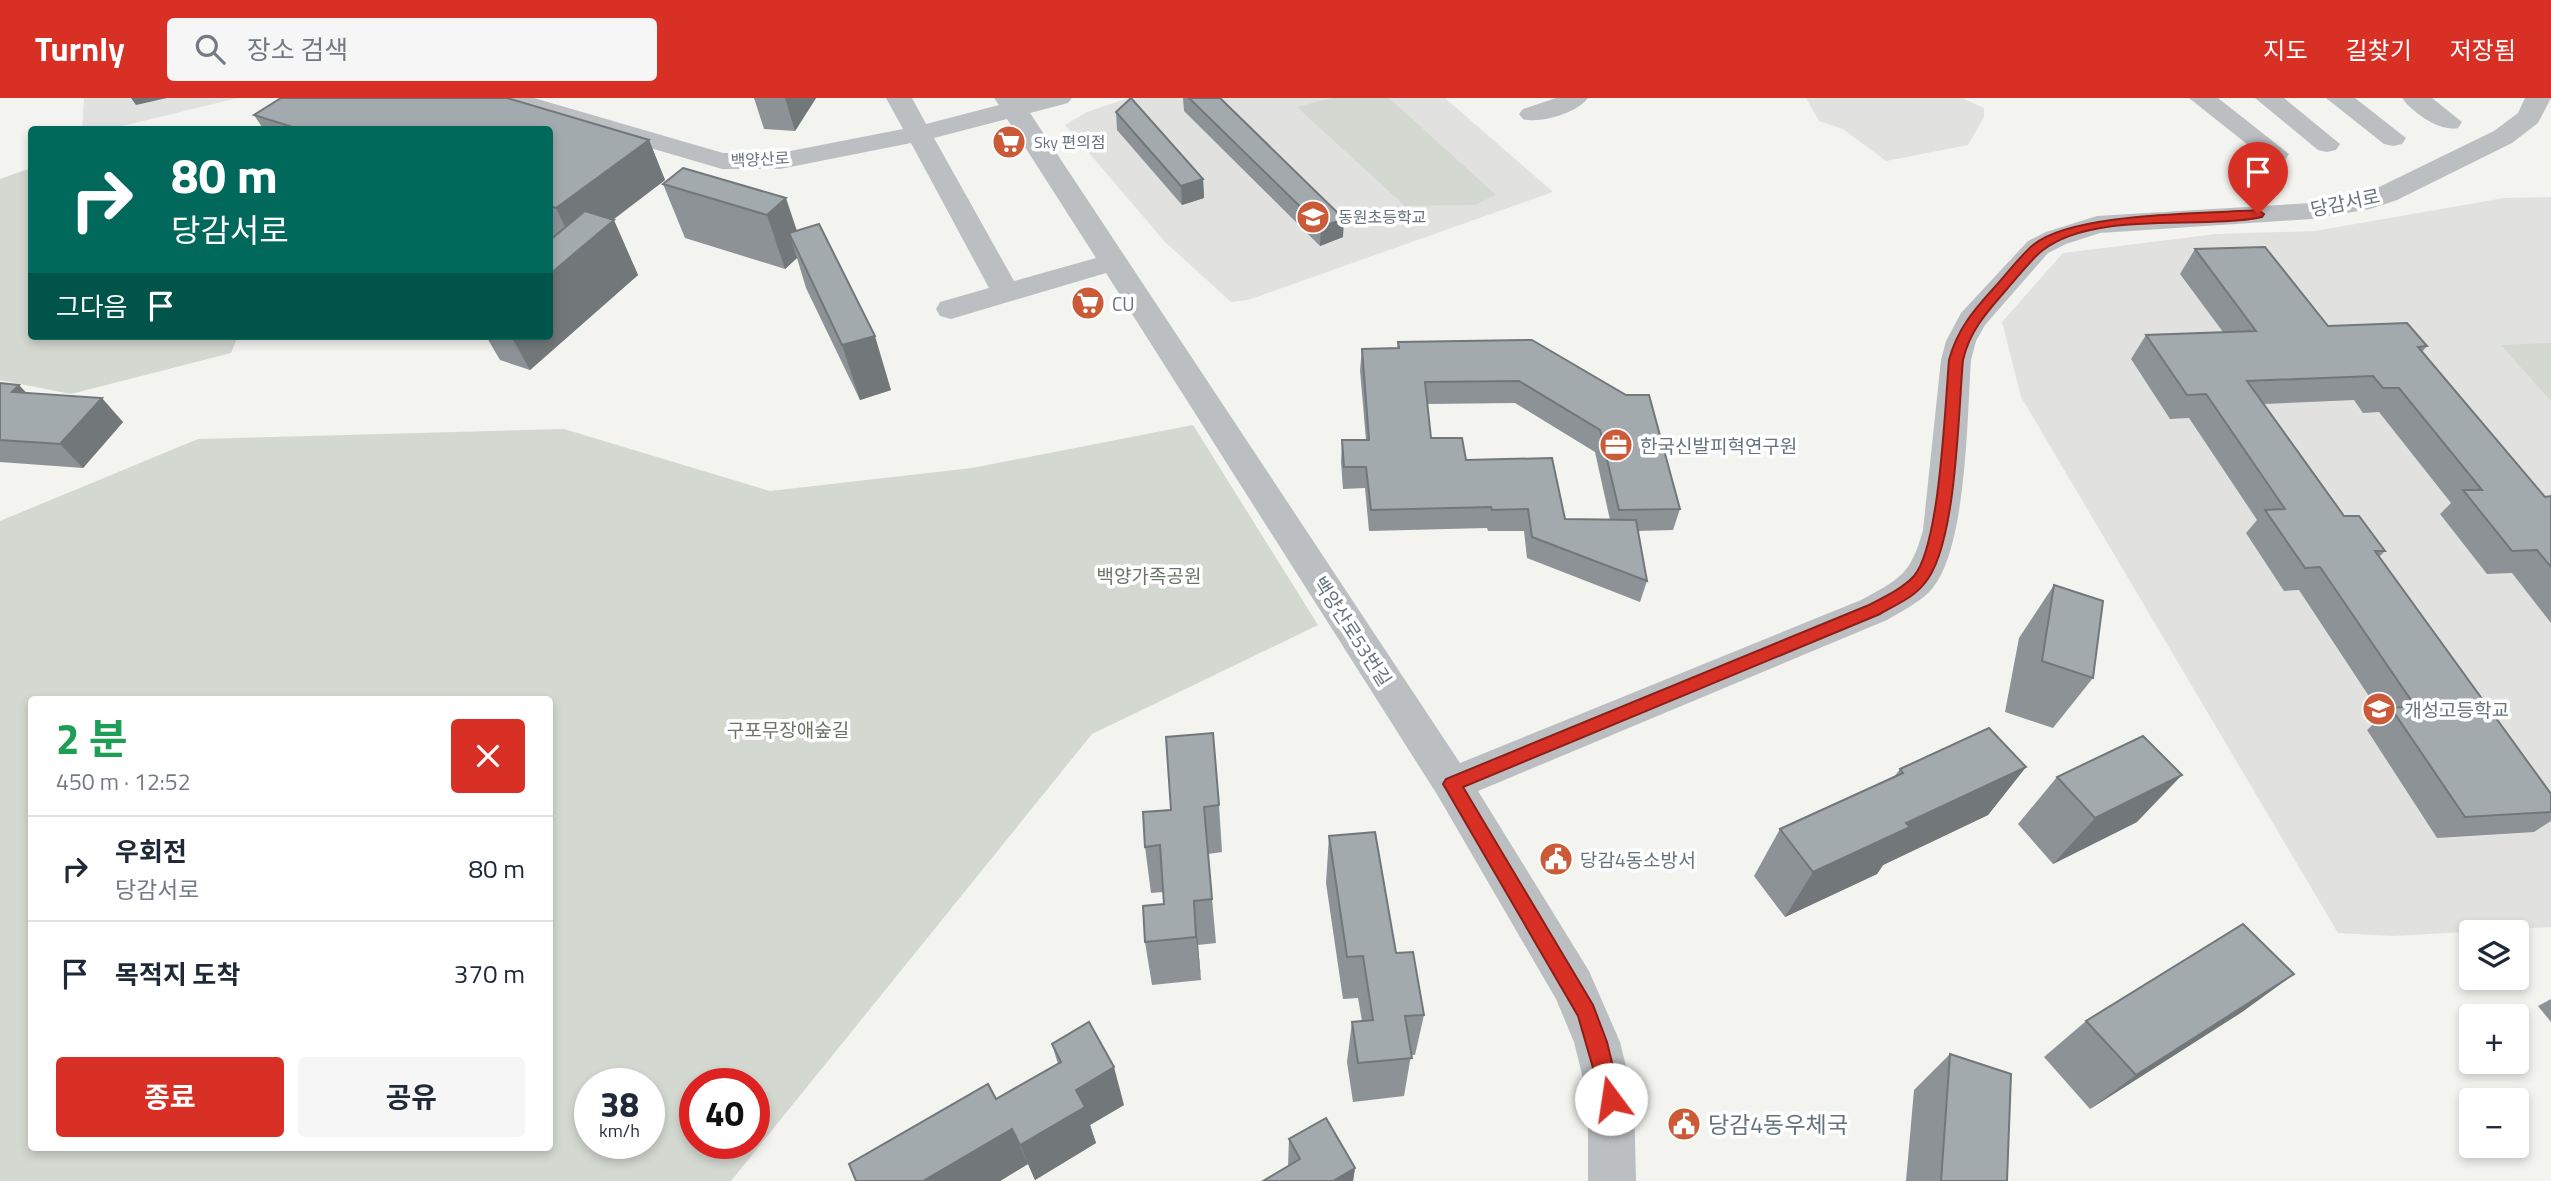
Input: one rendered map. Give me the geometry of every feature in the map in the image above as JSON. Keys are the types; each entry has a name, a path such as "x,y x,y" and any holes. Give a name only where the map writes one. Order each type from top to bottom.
{"street":[{"name":"백양산로","path":"506,98 722,161 780,161 918,134 1011,104 1059,98"},
{"path":"899,98 1006,293"},
{"path":"1532,114 1575,98"},
{"path":"2202,98 2276,153"},
{"path":"2268,98 2327,144"},
{"path":"2339,98 2393,138"},
{"path":"2415,98 2449,122"},
{"name":"당감서로","path":"1452,784 1874,610 1902,594 1919,580 1932,560 1940,530 1956,360 1961,341 1972,320 2038,247 2065,234 2097,225 2311,211 2360,203 2387,194 2503,137 2529,117 2538,98"},
{"name":"백양산로53번길","path":"1011,104 1452,784 1586,1012 1597,1042 1611,1099 1612,1181"},
{"path":"951,309 1114,262"}],"shaded area":[{"path":"84,98 238,98 122,126 82,126"},
{"name":"동원초등학교","path":"1128,98 1445,98 1553,192 1248,300 1231,302 1165,242 1065,125 1087,112"},
{"path":"1806,98 1962,98 1984,108 1984,117 1968,145 1886,161 1843,129 1819,121"},
{"name":"개성고등학교","path":"2551,197 2551,927 2529,928 2529,920 2459,920 2459,932 2393,936 2338,933 2021,397 2002,322 2063,253 2216,234 2315,231 2504,198"}],"green space":[{"path":"1332,98 1389,98 1496,195 1475,205 1405,206 1297,107"},
{"path":"28,169 28,340 236,340 231,353 71,394 0,380 0,179"},
{"path":"2551,343 2551,401 2501,345"},
{"name":"구포무장애숲길","path":"1193,425 1318,625 1092,734 770,1133 770,1068 679,1068 679,1159 749,1159 731,1181 0,1181 0,521 198,439 564,429 770,491 972,468"}],"building":[{"path":"281,98 507,98 649,140 556,208 553,207 553,126 289,126 254,115"},
{"path":"1131,98 1203,179 1181,186 1116,112"},
{"path":"1189,98 1220,98 1344,219 1321,227"},
{"path":"683,168 786,198 767,215 663,184"},
{"path":"585,211 614,220 553,271 553,238"},
{"path":"819,224 875,336 842,345 789,233"},
{"path":"2265,247 2328,326 2407,323 2427,346 2418,347 2545,497 2551,496 2551,567 2537,550 2512,551 2463,490 2482,490 2399,388 2383,388 2373,376 2247,381 2344,516 2359,516 2385,551 2375,551 2551,794 2551,812 2465,817 2391,708 2415,706 2320,567 2305,568 2265,510 2285,509 2206,394 2187,395 2146,335 2256,331 2195,249"},
{"path":"1532,340 1626,395 1649,395 1680,509 1619,510 1600,430 1519,381 1425,382 1431,438 1462,438 1466,460 1552,458 1565,519 1636,520 1647,581 1532,537 1528,509 1492,510 1491,507 1371,510 1366,467 1344,467 1342,440 1369,440 1362,349 1399,348 1398,342"},
{"path":"0,383 19,385 12,392 102,398 60,444 0,440"},
{"path":"2054,585 2103,601 2093,678 2042,661"},
{"path":"1989,728 2026,767 1906,823 1910,827 1813,872 1780,829 1903,773 1900,769"},
{"path":"1213,733 1219,805 1204,807 1212,899 1194,901 1196,937 1145,942 1143,906 1164,904 1160,845 1145,847 1143,812 1171,810 1166,737"},
{"path":"2143,736 2182,775 2095,818 2057,777"},
{"path":"1375,832 1396,953 1413,952 1424,1015 1405,1016 1412,1058 1358,1063 1352,1022 1373,1020 1363,956 1347,957 1329,836"},
{"path":"2243,924 2294,974 2136,1075 2086,1021"},
{"path":"1089,1022 1114,1067 1076,1090 1085,1107 1020,1145 1012,1129 923,1181 856,1181 849,1164 988,1084 996,1099 1061,1062 1052,1044"},
{"path":"1950,1054 2011,1074 2007,1181 1941,1181"},
{"path":"1326,1118 1355,1168 1333,1181 1263,1181 1300,1159 1289,1139"}],"place":[{"name":"Sky 편의점","path":"1009,142"},
{"name":"동원초등학교","path":"1313,217"},
{"name":"CU","path":"1088,303"},
{"name":"한국신발피혁연구원","path":"1616,445"},
{"name":"개성고등학교","path":"2379,709"},
{"name":"당감4동소방서","path":"1556,859"},
{"name":"당감4동우체국","path":"1684,1124"}],"route":[{"path":"1611,1099 1597,1042 1573,986 1452,784 1874,610 1902,594 1919,580 1932,560 1940,530 1956,360 1961,341 1972,320 2038,247 2074,231 2097,225 2258,214"}],"park label":[{"name":"백양가족공원","path":"1149,575"}]}
